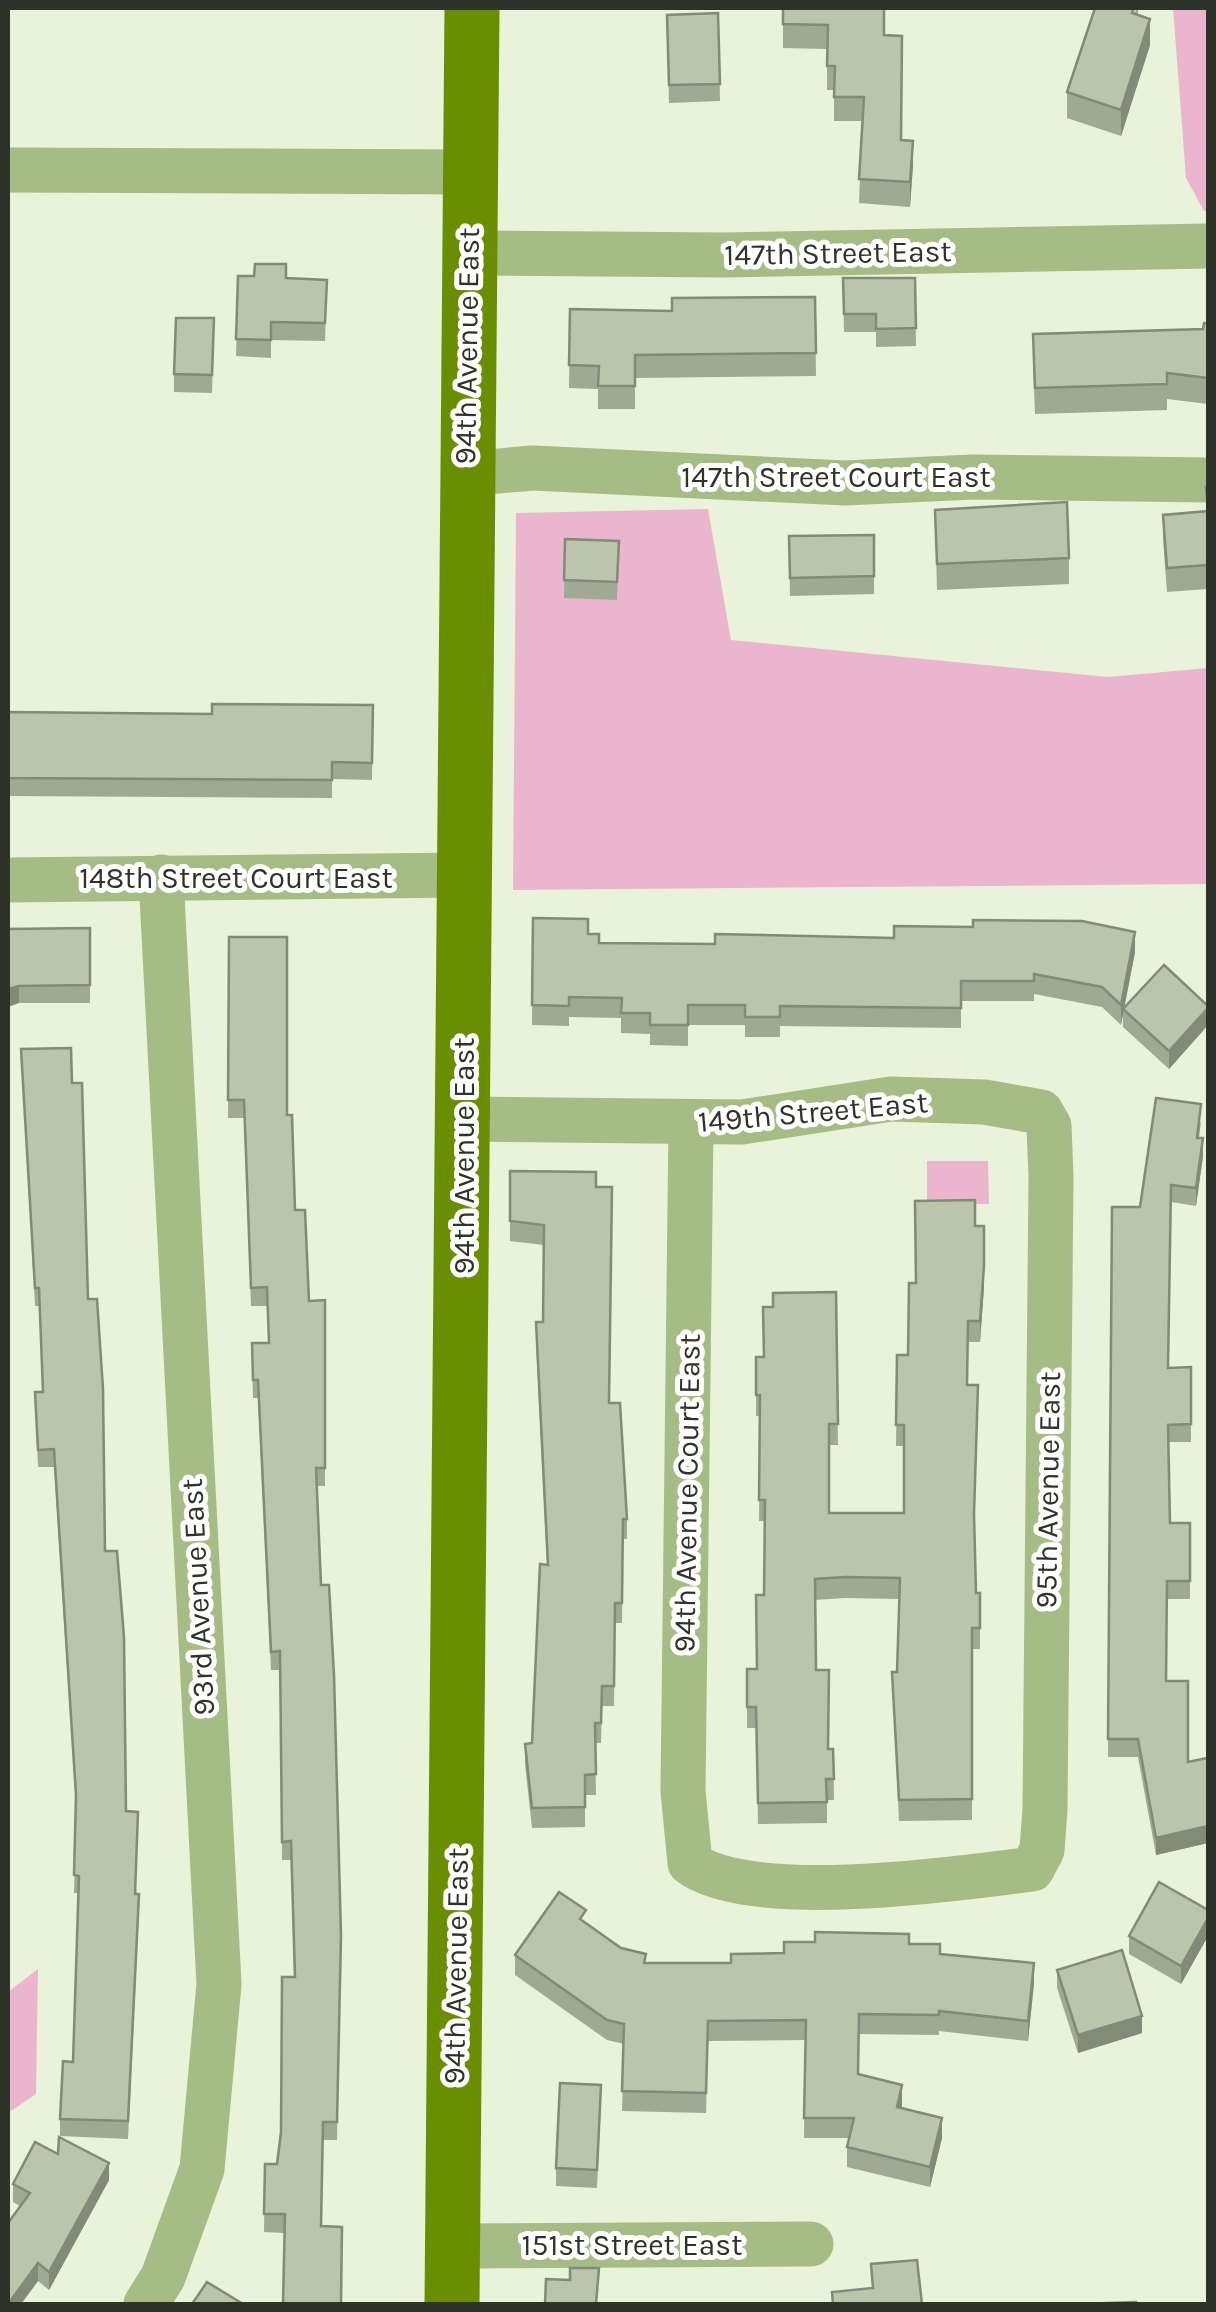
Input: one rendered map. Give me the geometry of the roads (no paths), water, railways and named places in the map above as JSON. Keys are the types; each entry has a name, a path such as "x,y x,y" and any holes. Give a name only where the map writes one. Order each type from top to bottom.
{"main road":[{"name":"94th Avenue East","path":"452,2304 464,1120 464,474 472,8"}],"street":[{"path":"8,170 470,172"},
{"name":"147th Street East","path":"468,253 724,255 1208,246"},
{"name":"147th Street Court East","path":"464,474 533,468 845,483 973,478 1208,480"},
{"name":"148th Street Court East","path":"8,880 464,875"},
{"name":"93rd Avenue East","path":"146,2304 163,2276 202,2169 219,1984 161,877"},
{"name":"149th Street East","path":"464,1120 691,1124 778,1118 891,1098 984,1102 1041,1112"},
{"name":"95th Avenue East","path":"690,1863 708,1876 893,1887 1032,1869 1042,1850 1051,1178 1049,1126 1041,1112"},
{"name":"94th Avenue Court East","path":"690,1863 683,1791 691,1124"},
{"name":"151st Street East","path":"454,2246 811,2244"}]}
